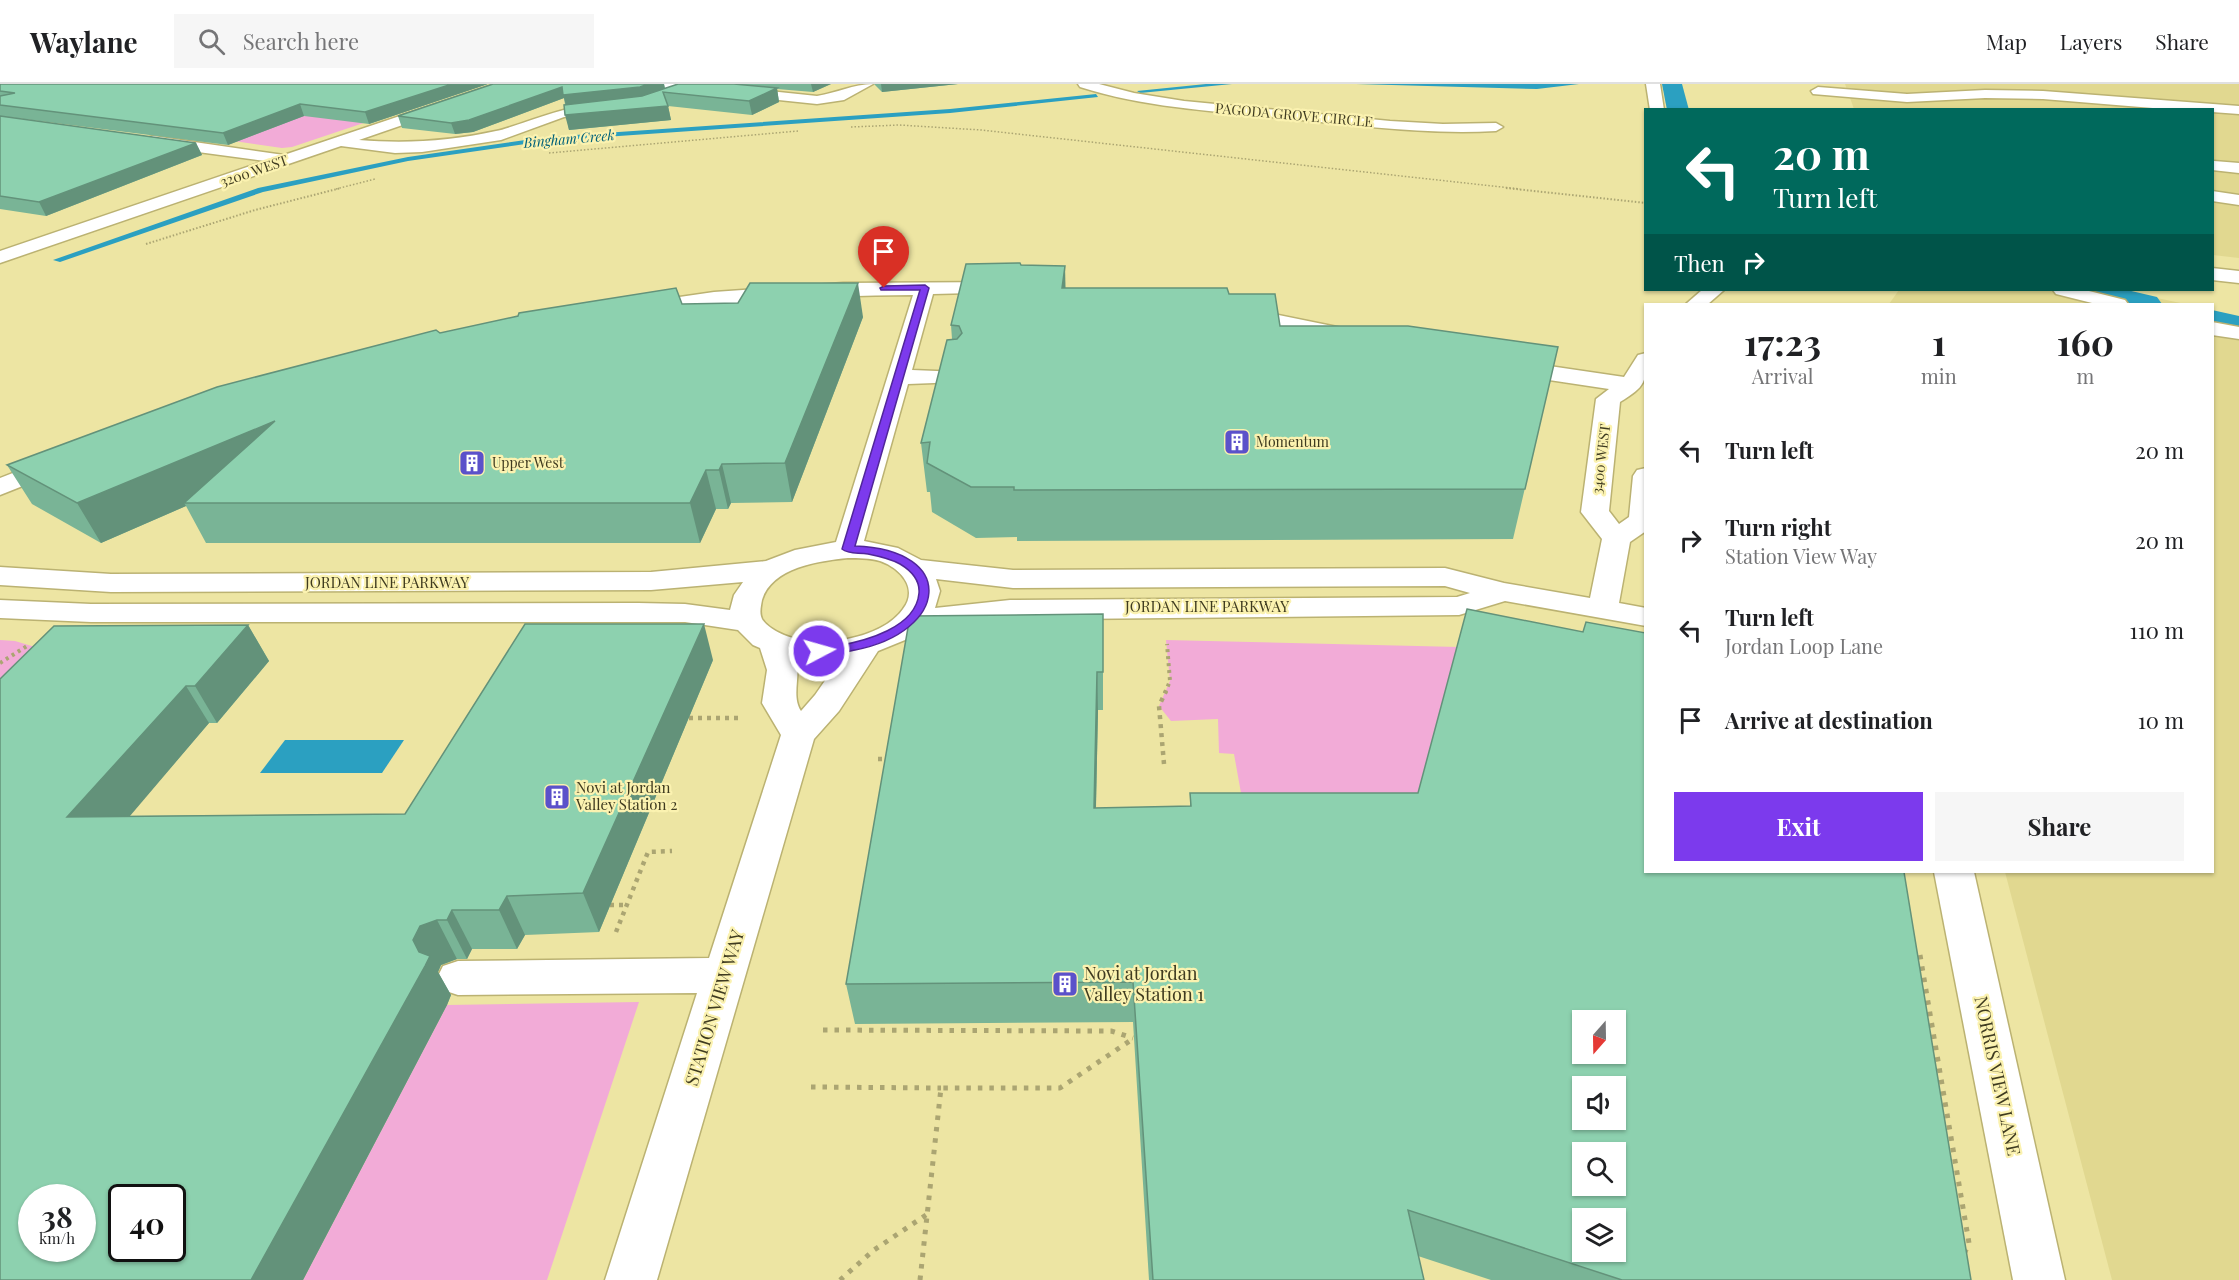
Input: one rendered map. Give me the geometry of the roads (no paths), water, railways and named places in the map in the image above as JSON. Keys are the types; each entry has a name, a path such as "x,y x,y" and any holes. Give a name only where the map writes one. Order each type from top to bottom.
{"street":[{"name":"3200 WEST","path":"0,257 508,84"},
{"path":"664,91 698,86 829,99 866,84"},
{"path":"1090,86 1112,84"},
{"path":"1653,84 1657,108"},
{"path":"2073,84 2094,104"},
{"path":"2121,84 2146,107"},
{"name":"PAGODA GROVE CIRCLE","path":"1090,86 1136,98 1183,104 1438,129 1496,127"},
{"path":"1819,94 1935,105 2026,98 2177,108"},
{"path":"339,142 395,148 422,147 501,135 562,113 618,107"},
{"path":"2214,109 2239,110"},
{"path":"2214,116 2239,120"},
{"path":"136,139 288,159"},
{"path":"2214,165 2239,168"},
{"path":"2214,196 2239,200"},
{"path":"2214,274 2239,277"},
{"path":"848,549 925,288"},
{"path":"615,312 714,298 779,292 925,288 1031,290"},
{"path":"1697,303 1713,291"},
{"path":"2067,291 2114,303"},
{"path":"1213,308 1375,341"},
{"path":"2214,328 2239,333"},
{"path":"1483,363 1638,394"},
{"name":"3400 WEST","path":"1616,539 1595,512 1608,399 1638,394 1644,368"},
{"path":"899,377 953,376"},
{"path":"0,487 79,455"},
{"path":"1603,609 1616,539 1643,520 1644,505"},
{"path":"848,549 886,554 914,568 923,580 925,593 921,607 910,621 897,630 866,644 834,650 803,651 775,644 758,634 747,622 745,604 754,585 774,569 808,554 848,549"},
{"name":"JORDAN LINE PARKWAY","path":"914,568 1013,579 1446,577 1503,592 1644,617"},
{"name":"JORDAN LINE PARKWAY","path":"0,576 111,584 639,581 711,577 774,569"},
{"name":"JORDAN LINE PARKWAY","path":"910,621 977,611 1010,609 1459,606 1503,592"},
{"name":"JORDAN LINE PARKWAY","path":"0,609 91,613 649,612 685,613 747,622"},
{"path":"775,644 783,670 779,703 798,735"},
{"name":"STATION VIEW WAY","path":"631,1280 798,735 827,703 866,644"},
{"name":"NORRIS VIEW LANE","path":"1954,873 2039,1280"},
{"path":"458,978 725,975"}],"water":[{"path":"285,740 404,740 382,773 260,773"}],"waterway":[{"name":"Bingham Creek","path":"1140,91 1229,84"},
{"name":"Bingham Creek","path":"1359,84 1537,87 1576,84"},
{"path":"1672,84 1678,108"},
{"name":"Bingham Creek","path":"57,260 261,190 408,159 546,139 950,111 1096,96"},
{"path":"2097,291 2142,303"},
{"path":"2214,320 2239,326"}],"place":[{"name":"Momentum","path":"1237,442"},
{"name":"Upper West","path":"472,463"},
{"name":"Novi at Jordan Valley Station 2","path":"557,797"},
{"name":"Novi at Jordan Valley Station 1","path":"1065,984"}]}
